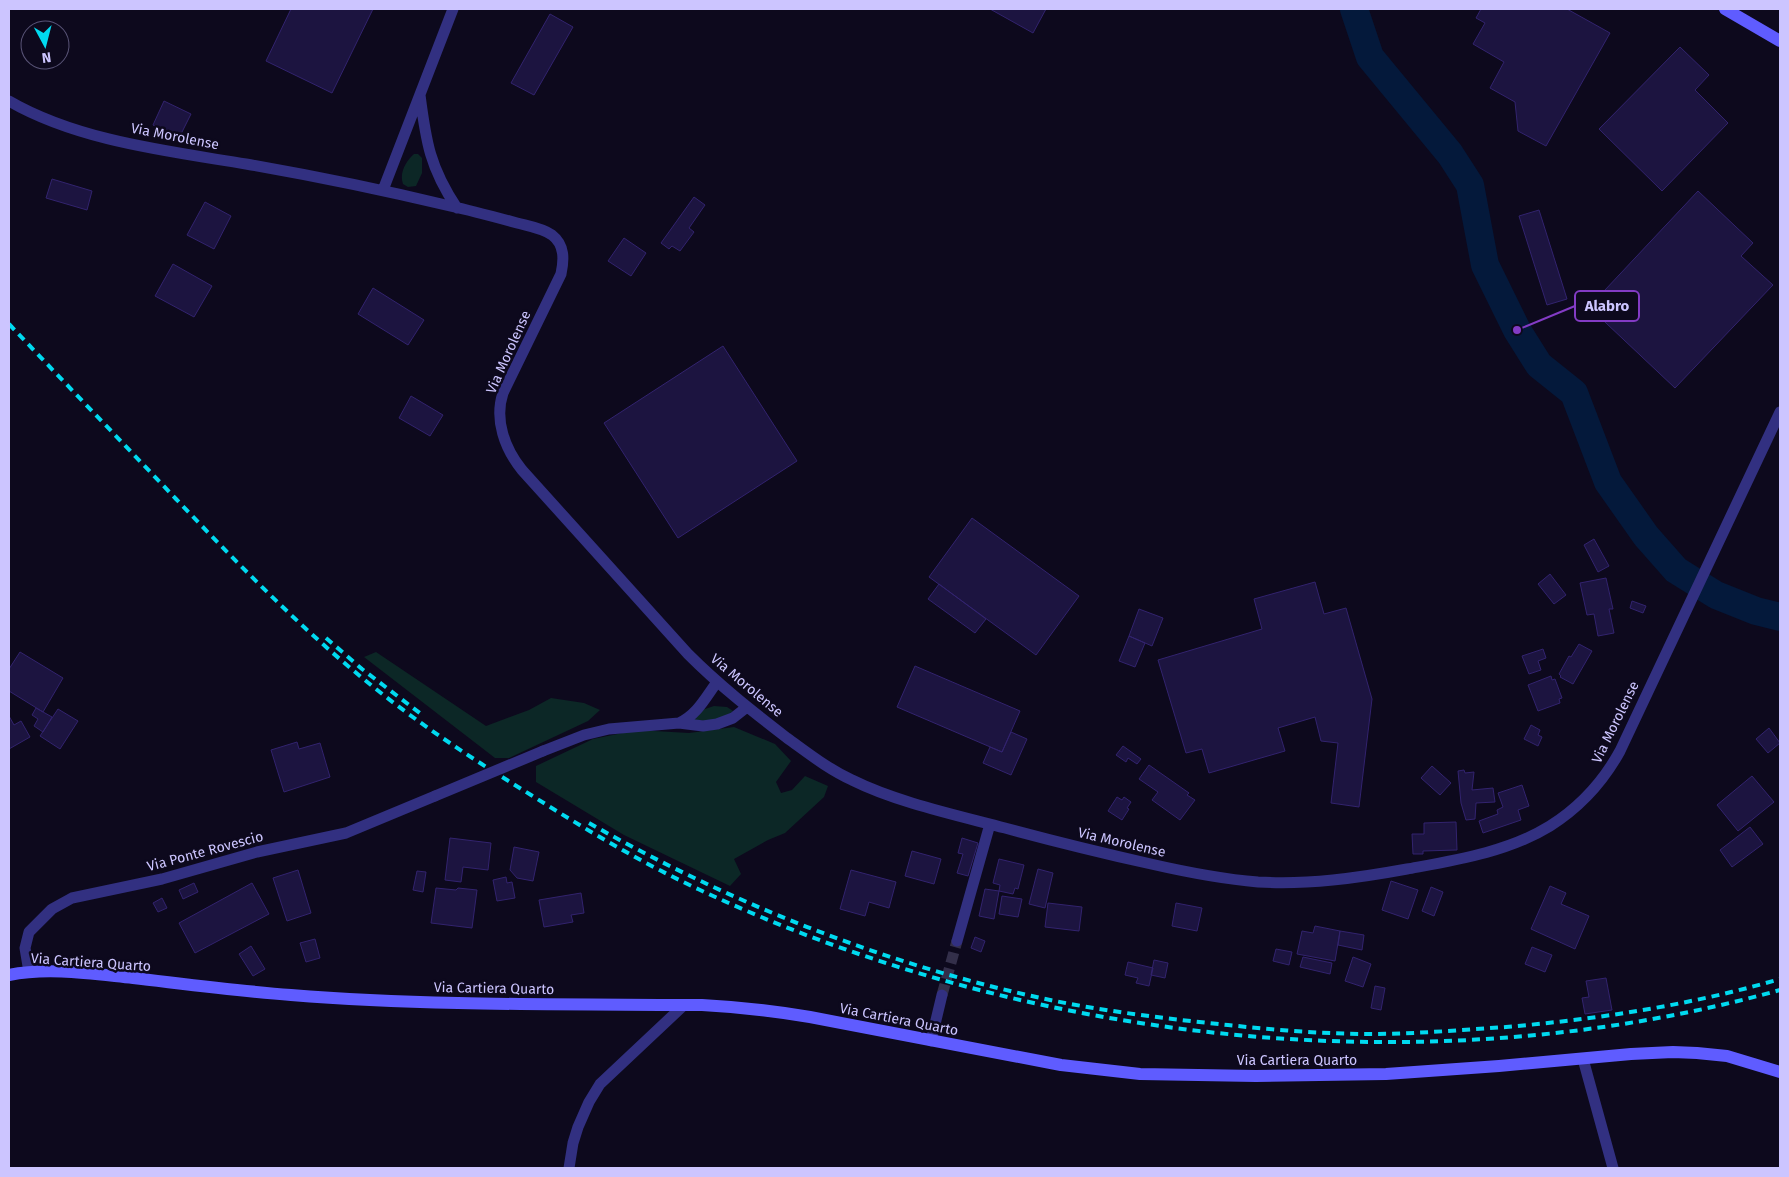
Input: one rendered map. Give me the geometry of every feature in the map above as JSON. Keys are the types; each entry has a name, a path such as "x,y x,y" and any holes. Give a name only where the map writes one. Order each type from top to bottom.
{"street":[{"path":"382,190 453,9"},
{"path":"1725,9 1780,41"},
{"path":"420,94 426,140 431,158 441,182 457,208"},
{"name":"Via Morolense","path":"9,101 64,127 108,138 382,190 536,228 551,234 561,247 563,259 561,274 502,398 500,416 505,439 514,461 688,654 747,707 818,761 853,781 905,800 990,824 1091,851 1180,870 1270,882 1315,882 1373,875 1462,858 1502,847 1532,836 1581,803 1600,782 1620,751 1780,412"},
{"path":"679,723 695,712 717,682"},
{"path":"679,723 703,726 722,723 747,707"},
{"name":"Via Ponte Rovescio","path":"29,972 25,948 29,932 52,909 72,898 162,879 257,852 337,836 543,751 600,730 679,723"},
{"path":"957,941 990,824"},
{"name":"Via Cartiera Quarto","path":"9,975 29,972 102,975 255,992 349,999 493,1004 732,1007 772,1011 1076,1068 1140,1074 1365,1075 1437,1071 1659,1052 1697,1053 1732,1058 1780,1072"},
{"path":"931,1041 942,995"},
{"path":"569,1168 578,1126 600,1084 684,1005"},
{"path":"1582,1059 1613,1168"}],"green space":[{"path":"414,154 418,154 422,158 422,173 416,186 408,187 403,184 402,176 408,160"},
{"path":"376,652 486,726 529,710 551,698 584,703 600,710 588,721 509,758 495,758 364,657"},
{"path":"714,706 727,707 733,711 719,720 692,720 702,710"},
{"path":"734,727 775,744 791,761 776,782 781,793 792,790 805,776 828,786 824,797 785,833 734,859 741,874 730,886 624,835 536,782 536,766 593,739 637,730 689,733"}],"building":[{"path":"291,9 373,9 332,93 266,61"},
{"path":"990,9 1046,9 1033,33"},
{"path":"1481,9 1567,9 1610,33 1546,146 1518,131 1515,102 1490,88 1504,62 1473,44 1485,23 1476,18"},
{"path":"550,14 573,27 534,95 511,83"},
{"path":"1680,47 1709,75 1695,90 1728,123 1662,191 1599,129"},
{"path":"164,101 191,114 179,138 153,125"},
{"path":"52,179 92,191 87,210 46,198"},
{"path":"1698,191 1753,243 1741,256 1773,285 1675,388 1589,307"},
{"path":"694,197 705,205 689,228 694,232 680,251 672,246 669,249 661,243"},
{"path":"205,202 231,216 214,249 187,235"},
{"path":"1539,210 1567,299 1547,305 1519,216"},
{"path":"624,238 646,253 631,276 608,261"},
{"path":"173,264 212,286 194,317 155,296"},
{"path":"373,288 424,320 408,345 358,314"},
{"path":"723,346 797,461 678,538 604,423"},
{"path":"411,396 443,415 430,436 399,418"},
{"path":"972,518 1079,596 1036,655 929,577"},
{"path":"1594,539 1609,566 1598,572 1584,545"},
{"path":"1550,574 1566,595 1554,604 1538,584"},
{"path":"1606,578 1613,609 1609,609 1614,633 1598,636 1594,614 1587,615 1580,583"},
{"path":"1315,582 1324,614 1346,608 1372,699 1359,807 1331,803 1338,743 1321,741 1315,717 1278,728 1285,751 1209,773 1202,749 1186,753 1158,660 1262,629 1254,599"},
{"path":"939,584 986,619 975,633 928,599"},
{"path":"1632,601 1646,606 1643,613 1630,608"},
{"path":"1139,609 1163,618 1152,646 1129,636"},
{"path":"1129,636 1145,643 1135,667 1119,661"},
{"path":"1579,644 1592,651 1573,684 1560,677 1559,674 1569,656 1571,657"},
{"path":"1543,649 1546,658 1538,661 1541,670 1529,674 1522,656"},
{"path":"20,652 63,678 43,712 9,691 9,669"},
{"path":"915,666 1020,711 1002,752 897,707"},
{"path":"1551,676 1552,680 1555,679 1562,698 1559,699 1560,703 1538,711 1528,685"},
{"path":"36,708 52,717 43,732 34,726 38,719 32,715"},
{"path":"58,709 78,721 60,749 40,736"},
{"path":"9,716 14,725 21,721 30,737 9,749"},
{"path":"1531,725 1540,730 1538,735 1542,737 1538,746 1524,739"},
{"path":"1769,728 1780,743 1768,753 1756,739"},
{"path":"1011,732 1027,739 1011,775 983,763 990,747 1002,752"},
{"path":"297,742 299,749 320,743 330,777 284,792 271,750"},
{"path":"1123,746 1141,759 1137,764 1128,758 1126,762 1116,755"},
{"path":"1149,765 1189,793 1187,795 1195,800 1180,820 1152,800 1158,792 1139,779"},
{"path":"1432,766 1451,783 1440,795 1421,778"},
{"path":"1464,770 1465,773 1474,772 1472,790 1493,788 1495,802 1476,803 1475,819 1466,820 1461,803 1458,771"},
{"path":"1752,776 1774,802 1738,831 1717,805"},
{"path":"1522,785 1529,806 1518,810 1521,820 1483,833 1479,821 1498,814 1497,810 1503,807 1498,793"},
{"path":"1117,797 1122,800 1124,797 1131,802 1122,820 1108,811"},
{"path":"1456,822 1457,850 1423,851 1423,854 1413,854 1412,834 1424,834 1424,823"},
{"path":"1750,827 1763,844 1732,867 1720,850"},
{"path":"450,838 491,843 488,870 463,867 461,882 445,880"},
{"path":"962,838 978,843 968,876 957,873 963,854 958,853"},
{"path":"514,847 539,852 533,881 517,878 510,870"},
{"path":"912,851 941,859 934,884 905,876"},
{"path":"999,859 1024,865 1018,889 1015,888 1013,894 999,891 1000,885 993,883"},
{"path":"1038,869 1053,873 1045,908 1029,904"},
{"path":"298,870 311,913 287,921 273,878"},
{"path":"851,870 896,882 889,908 869,902 865,916 840,909"},
{"path":"417,871 426,872 423,892 413,890"},
{"path":"506,877 507,883 512,882 515,898 497,901 493,880"},
{"path":"1391,881 1418,890 1408,919 1382,910"},
{"path":"194,883 198,892 183,899 179,890"},
{"path":"252,883 269,914 195,953 179,923"},
{"path":"1550,886 1566,893 1561,904 1589,916 1575,949 1531,929"},
{"path":"1431,887 1443,892 1434,916 1422,911"},
{"path":"436,888 477,890 472,928 431,923"},
{"path":"985,889 999,891 994,919 979,916"},
{"path":"581,893 584,913 571,915 573,922 544,927 539,900"},
{"path":"1002,896 1022,899 1018,917 999,914"},
{"path":"162,898 167,908 158,912 153,903"},
{"path":"1048,903 1082,907 1079,931 1045,927"},
{"path":"1176,903 1202,908 1197,931 1172,926"},
{"path":"1315,926 1340,931 1335,961 1297,954 1302,931 1313,933"},
{"path":"1340,931 1364,935 1362,950 1338,945"},
{"path":"975,937 985,941 981,952 971,948"},
{"path":"315,939 320,958 306,962 300,943"},
{"path":"251,946 265,969 253,976 239,954"},
{"path":"1532,947 1552,955 1545,972 1525,964"},
{"path":"1276,949 1292,952 1289,965 1273,961"},
{"path":"1303,957 1332,963 1330,974 1300,967"},
{"path":"1353,957 1371,964 1363,987 1345,981"},
{"path":"1154,960 1168,963 1165,978 1151,975"},
{"path":"1128,962 1153,968 1149,986 1136,983 1138,978 1125,975"},
{"path":"1606,978 1612,1010 1585,1014 1582,998 1589,997 1586,981"},
{"path":"1375,986 1385,988 1381,1010 1371,1008"}],"waterway":[{"path":"1354,9 1370,57 1450,154 1470,185 1485,265 1517,330 1539,365 1574,393 1608,482 1646,536 1676,570 1716,595 1756,611 1780,617"}],"tunnel":[{"path":"942,995 957,941"}],"railway":[{"path":"9,324 250,575 300,624 353,671 399,707 492,771 634,856 698,889 825,942 956,984 1092,1015 1231,1034 1370,1042 1509,1037 1646,1020 1780,990"},
{"path":"326,638 362,669 421,714"},
{"path":"589,823 643,852 755,906 871,950 990,986 1050,1000 1139,1015 1281,1030 1370,1034 1438,1032 1541,1024 1644,1010 1679,1004 1780,979"}],"place":[{"name":"Alabro","path":"1517,330"}]}
